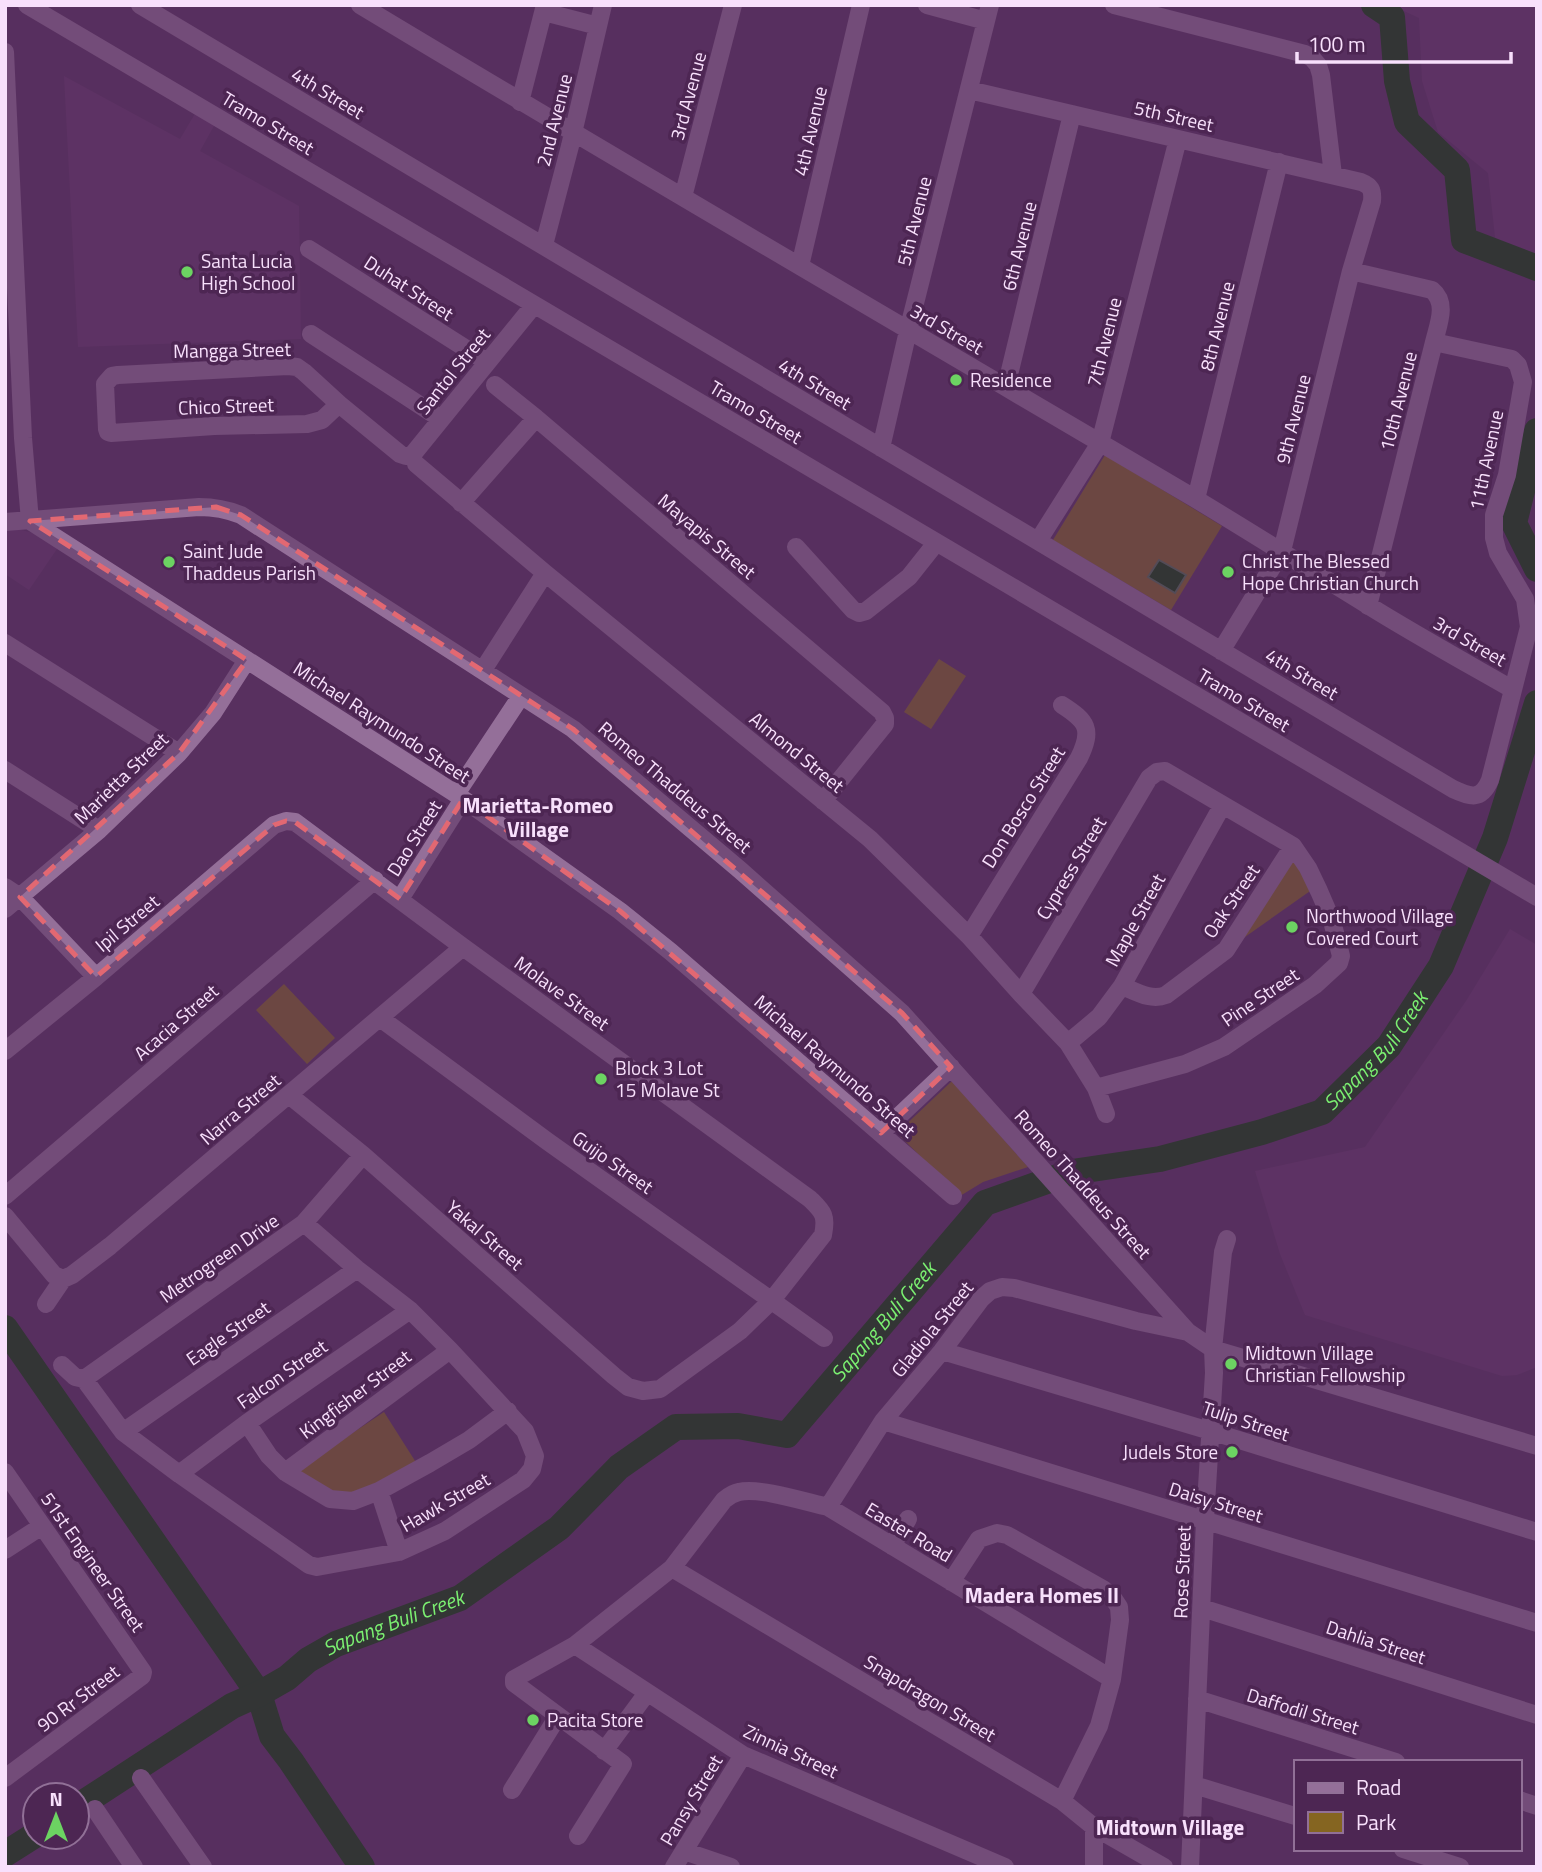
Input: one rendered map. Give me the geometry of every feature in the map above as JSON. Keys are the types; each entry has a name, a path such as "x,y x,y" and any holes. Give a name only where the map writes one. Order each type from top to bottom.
{"street":[{"name":"Tramo Street","path":"27,5 1537,897"},
{"name":"3rd Street","path":"360,5 520,102 1196,499 1368,606 1512,689"},
{"name":"2nd Avenue","path":"544,245 603,5"},
{"name":"3rd Avenue","path":"683,197 733,5"},
{"name":"4th Avenue","path":"800,266 861,5"},
{"path":"927,5 988,13"},
{"path":"1114,5 1312,58 1321,75 1333,175"},
{"name":"4th Street","path":"143,6 1453,789 1470,796"},
{"path":"520,102 544,9 598,26"},
{"name":"5th Avenue","path":"881,448 988,13"},
{"path":"5,52 23,439 30,521"},
{"name":"5th Street","path":"969,89 1333,175 1369,186"},
{"name":"6th Avenue","path":"1006,387 1072,114"},
{"name":"7th Avenue","path":"1038,541 1100,443 1178,139"},
{"name":"8th Avenue","path":"1196,499 1279,162"},
{"name":"9th Avenue","path":"1222,651 1282,551 1351,271 1372,201 1373,193 1369,186"},
{"name":"Duhat Street","path":"309,248 487,362"},
{"name":"10th Avenue","path":"1351,271 1425,288 1437,294 1442,305 1368,606"},
{"name":"Santol Street","path":"400,454 413,454 534,305"},
{"path":"312,334 441,419"},
{"name":"11th Avenue","path":"1434,342 1512,359 1522,373 1523,382 1507,475 1494,515 1493,538 1498,553 1525,599 1529,627 1490,780 1480,794 1470,796"},
{"name":"Mangga Street","path":"108,432 106,384 112,376 297,367 400,454"},
{"name":"Mayapis Street","path":"495,385 882,712 885,724 823,801"},
{"name":"Chico Street","path":"108,432 307,424 322,420 339,404"},
{"path":"461,503 536,418"},
{"name":"Almond Street","path":"416,464 870,839 968,936 1068,1043 1096,1088 1105,1114"},
{"name":"Romeo Thaddeus Street","path":"5,522 199,507 229,510 241,515 573,729 740,870 902,1013 1188,1332"},
{"name":"Michael Raymundo Street","path":"30,521 460,797 620,911 953,1196"},
{"path":"796,547 853,610 859,613 866,611 909,577 936,543"},
{"path":"483,670 545,573"},
{"path":"5,643 178,753"},
{"name":"Marietta Street","path":"5,909 13,892 99,830 178,753 213,713 247,660"},
{"name":"Dao Street","path":"400,899 521,696"},
{"name":"Don Bosco Street","path":"968,936 1085,745 1086,724 1062,705"},
{"path":"5,770 99,830"},
{"name":"Pine Street","path":"1096,1088 1185,1064 1224,1047 1315,985 1339,963 1341,956 1332,921 1308,868 1293,846 1165,771"},
{"name":"Cypress Street","path":"1021,995 1149,778 1157,772 1165,771"},
{"name":"Maple Street","path":"1068,1043 1099,1017 1122,986 1222,806"},
{"name":"Molave Street","path":"274,825 286,821 295,822 810,1199 822,1211 825,1223 823,1234 772,1300"},
{"name":"Ipil Street","path":"5,1051 274,825"},
{"name":"Oak Street","path":"1122,986 1153,998 1160,998 1226,950 1293,846"},
{"name":"Acacia Street","path":"5,1196 375,880"},
{"path":"13,892 96,977"},
{"name":"Narra Street","path":"46,1304 63,1279 110,1246 463,947"},
{"name":"Guijo Street","path":"380,1018 547,1141 824,1338"},
{"path":"881,1133 951,1066"},
{"name":"Yakal Street","path":"289,1096 363,1156 628,1387 643,1391 660,1389 740,1331 772,1300"},
{"name":"Metrogreen Drive","path":"84,1379 304,1223 363,1156"},
{"path":"5,1216 54,1275 63,1279"},
{"name":"Hawk Street","path":"62,1365 75,1377 84,1379 123,1432 309,1565 317,1567 399,1552 445,1531 523,1480 532,1469 535,1456 525,1431 508,1411 410,1310 304,1223"},
{"name":"Rose Street","path":"1190,1867 1213,1349 1223,1252 1227,1239"},
{"name":"Eagle Street","path":"123,1432 357,1269"},
{"name":"Gladiola Street","path":"828,1507 883,1421 942,1352 981,1299 990,1291 1002,1287 1188,1332 1213,1349 1537,1446"},
{"name":"Falcon Street","path":"179,1474 247,1423 410,1310"},
{"name":"Kingfisher Street","path":"285,1472 450,1350"},
{"name":"Tulip Street","path":"942,1352 1537,1532"},
{"path":"247,1423 269,1456 285,1472 330,1499 354,1501 469,1440 508,1411"},
{"name":"Daisy Street","path":"883,1421 1537,1623"},
{"name":"51st Engineer Street","path":"5,1472 142,1669 142,1676"},
{"path":"379,1490 399,1552"},
{"path":"578,1836 622,1763 514,1682 514,1679 575,1645 672,1568 731,1494 741,1491 771,1494 828,1507"},
{"name":"Easter Road","path":"828,1507 1112,1679"},
{"path":"892,1546 908,1519"},
{"path":"5,1550 42,1526"},
{"path":"951,1582 979,1539 997,1533 1007,1535 1103,1589 1119,1606 1120,1620 1112,1679 1099,1726 1062,1801"},
{"name":"Snapdragon Street","path":"672,1568 1062,1801 1094,1826 1164,1867"},
{"name":"Dahlia Street","path":"1202,1608 1537,1715"},
{"name":"Zinnia Street","path":"575,1645 743,1755 1006,1867"},
{"name":"90 Rr Street","path":"5,1778 142,1676"},
{"path":"604,1751 647,1693"},
{"name":"Daffodil Street","path":"1197,1699 1390,1760"},
{"path":"512,1790 558,1716"},
{"name":"Pansy Street","path":"679,1859 743,1755"},
{"path":"141,1778 203,1867"},
{"path":"1194,1785 1294,1816"},
{"path":"95,1809 134,1867"},
{"path":"1094,1826 1094,1867"},
{"path":"1409,1851 1460,1867"},
{"path":"679,1859 731,1867"}],"highlighted area":[{"path":"216,507 241,515 573,729 902,1013 951,1067 881,1133 620,911 463,799 400,899 295,822 286,821 274,825 96,977 20,897 179,753 247,660 30,521"}],"shaded area":[{"path":"1391,5 1537,5 1537,261 1496,246 1488,173 1438,132 1422,81 1419,18"},
{"name":"Santa Lucia High School","path":"64,76 180,139 196,112 215,124 200,151 299,206 301,339 78,347"},
{"path":"5,526 42,535 59,546 29,590 5,574"},
{"path":"1159,560 1186,575 1175,593 1148,577"},
{"path":"1510,929 1537,945 1537,1367 1517,1375 1502,1376 1305,1315 1280,1254 1255,1171 1365,1147 1466,1001"}],"green space":[{"path":"1105,455 1222,526 1171,610 1053,540"},
{"path":"939,659 966,676 931,729 904,712"},
{"path":"1294,854 1313,889 1235,944"},
{"path":"284,984 335,1038 307,1064 256,1010"},
{"path":"952,1081 1028,1167 983,1182 960,1196 897,1133"},
{"path":"384,1412 417,1464 353,1497 331,1494 294,1472"}],"waterway":[{"name":"Sapang Buli Creek","path":"1374,5 1392,17 1397,81 1407,122 1457,170 1464,240 1537,268"},
{"name":"Sapang Buli Creek","path":"1537,431 1514,523 1537,569"},
{"name":"Sapang Buli Creek","path":"91,1798 232,1706 287,1678 308,1660 336,1644 460,1598 559,1528 619,1467 676,1427 738,1426 787,1435 985,1203 1072,1172 1160,1159 1262,1132 1322,1112 1389,1046 1441,966 1495,838 1537,703"},
{"path":"5,1328 259,1694 272,1736 362,1867"},
{"name":"Sapang Buli Creek","path":"5,1854 21,1844"}],"place":[{"name":"Santa Lucia High School","path":"187,272"},
{"name":"Residence","path":"956,380"},
{"name":"Saint Jude Thaddeus Parish","path":"169,562"},
{"name":"Christ The Blessed Hope Christian Church","path":"1228,572"},
{"name":"Northwood Village Covered Court","path":"1292,927"},
{"name":"Block 3 Lot 15 Molave St","path":"601,1079"},
{"name":"Midtown Village Christian Fellowship","path":"1231,1364"},
{"name":"Judels Store","path":"1232,1452"},
{"name":"Pacita Store","path":"533,1720"}],"district":[{"name":"Marietta-Romeo Village","path":"538,818"},
{"name":"Madera Homes II","path":"1042,1596"},
{"name":"Midtown Village","path":"1170,1828"}]}
